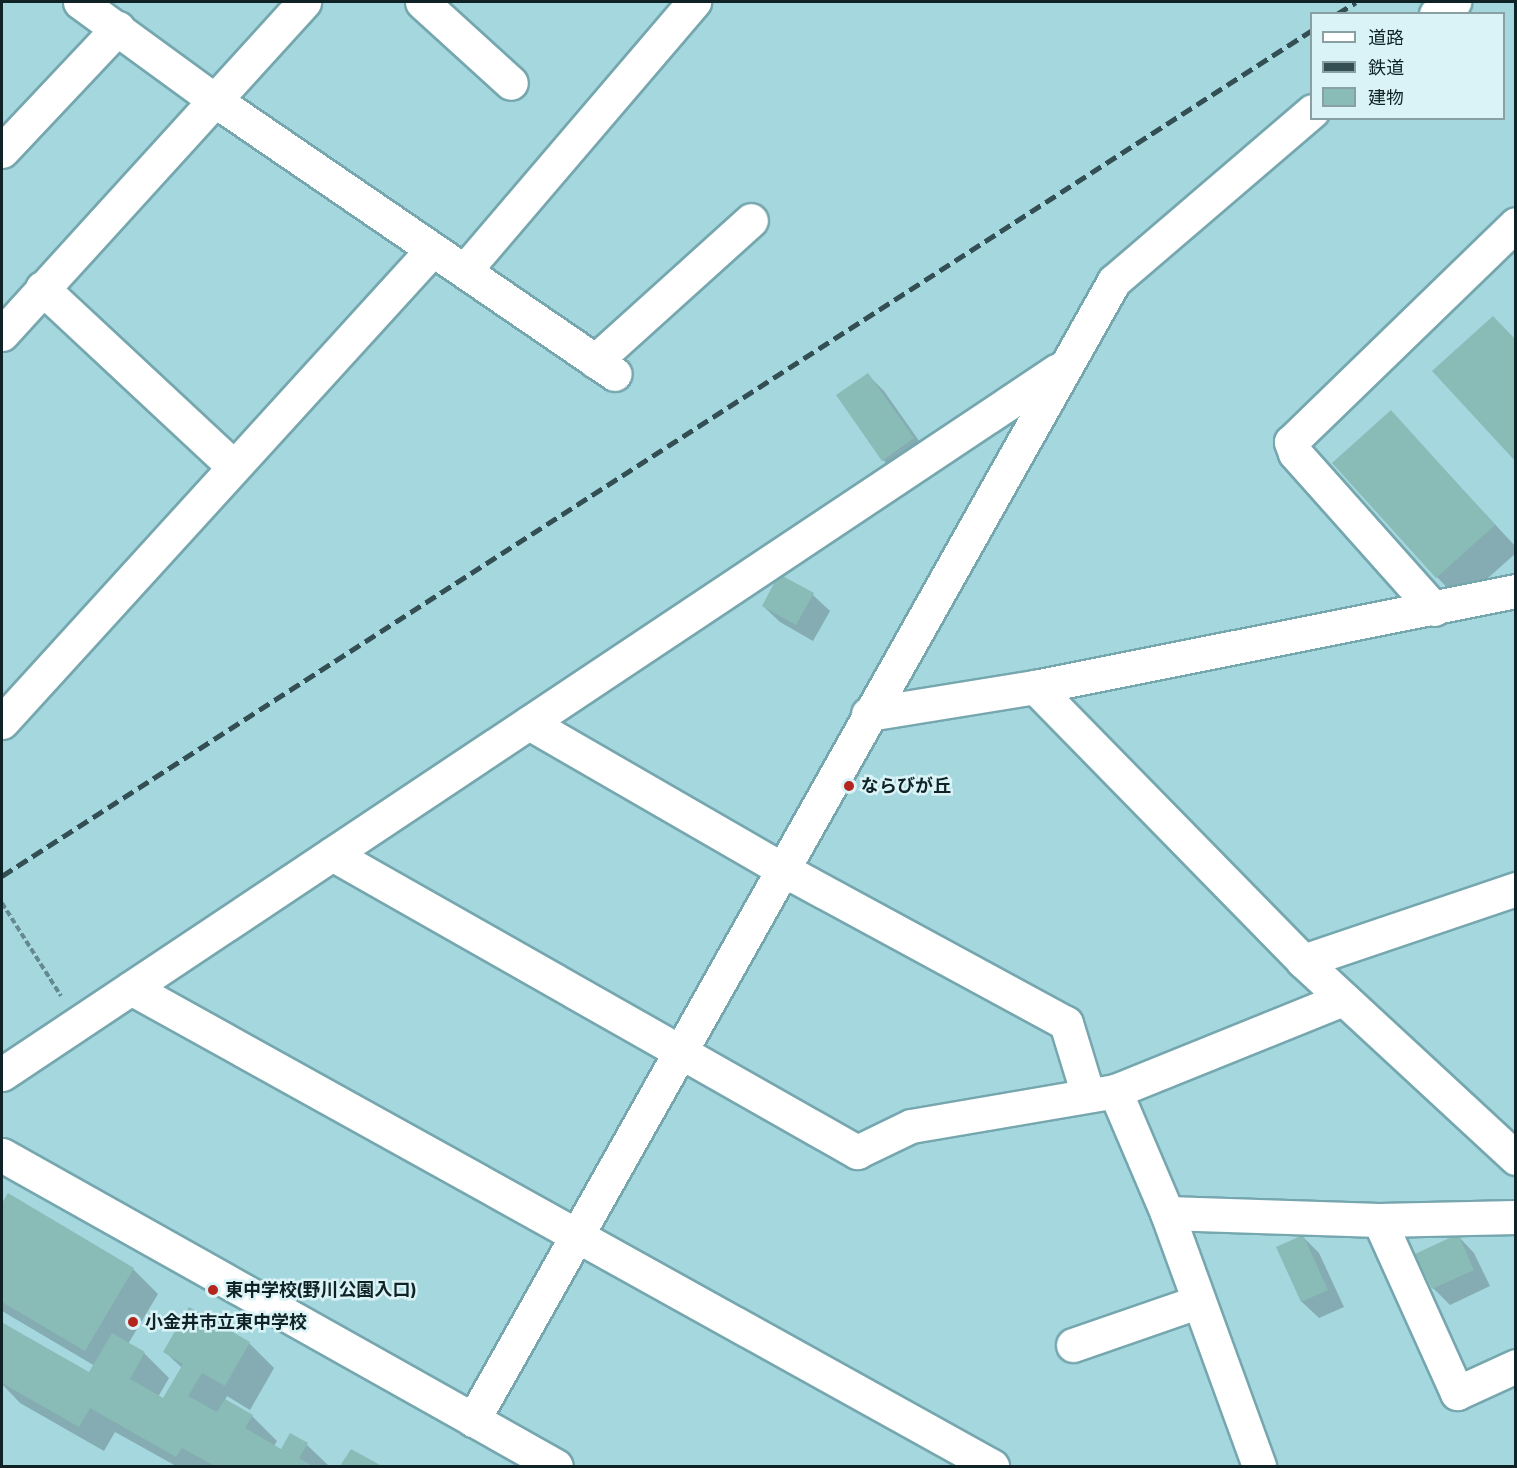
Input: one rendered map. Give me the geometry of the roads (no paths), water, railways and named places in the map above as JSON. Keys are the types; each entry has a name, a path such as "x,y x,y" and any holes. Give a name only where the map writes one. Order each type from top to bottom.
{"street":[{"path":"80,2 216,101 432,250 465,270 604,368 751,220"},
{"path":"2,334 304,2"},
{"path":"423,2 511,83"},
{"path":"465,270 693,2"},
{"path":"1439,12 1454,2"},
{"path":"2,151 118,28"},
{"path":"473,1420 682,1052 868,714 1114,281 1310,112"},
{"path":"1434,609 1295,453 1291,442 1515,224"},
{"path":"2,722 432,250"},
{"path":"42,288 234,467"},
{"path":"2,1074 1065,366"},
{"path":"868,714 1035,687 1515,591"},
{"path":"1035,687 1303,961 1515,1158"},
{"path":"529,723 782,869 1066,1023 1167,1214 1197,1302 1259,1467"},
{"path":"332,854 857,1152 912,1126 1101,1093 1343,999"},
{"path":"1303,961 1515,889"},
{"path":"131,988 992,1467"},
{"path":"2,1155 556,1467"},
{"path":"1167,1214 1379,1220 1515,1217"},
{"path":"1379,1220 1458,1393 1515,1366"},
{"path":"1073,1345 1197,1302"}],"railway":[{"path":"1340,12 1356,2"},
{"path":"2,876 1310,31"}],"place":[{"name":"ならびが丘","path":"849,786"},
{"name":"東中学校(野川公園入口)","path":"213,1290"},
{"name":"小金井市立東中学校","path":"133,1322"}]}
